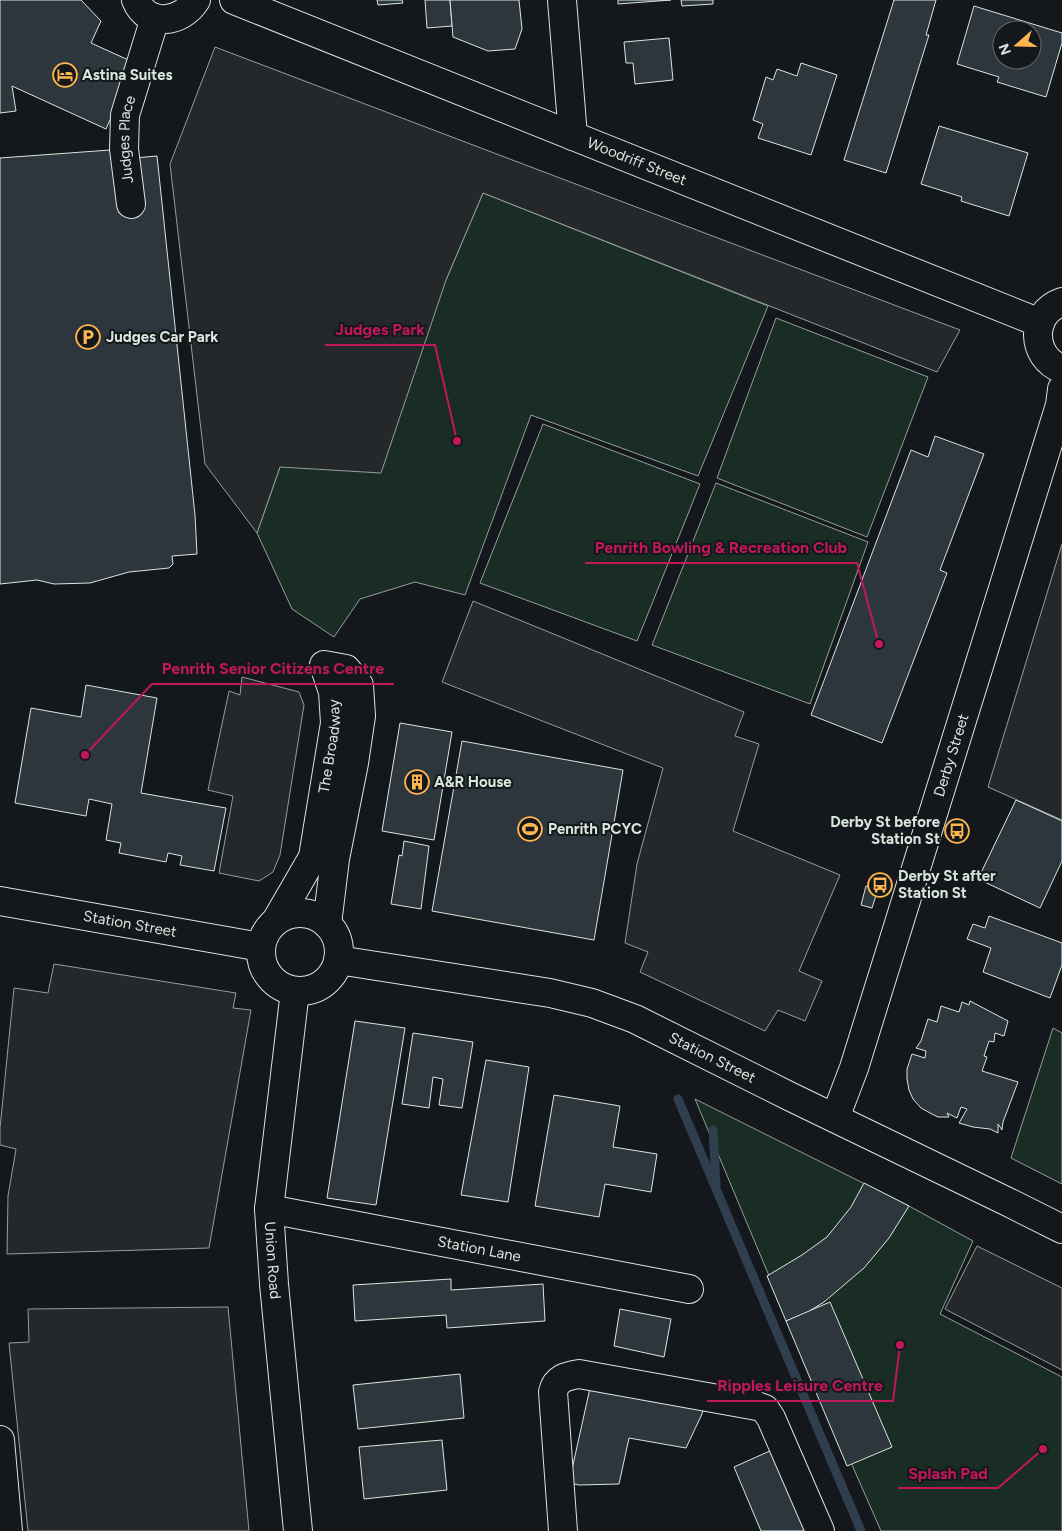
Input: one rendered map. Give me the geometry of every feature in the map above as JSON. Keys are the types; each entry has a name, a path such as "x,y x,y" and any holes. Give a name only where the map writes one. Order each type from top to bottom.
{"street":[{"path":"145,9 164,20 175,18 184,13 196,0"},
{"name":"Woodriff Street","path":"234,0 1040,323"},
{"path":"562,0 573,136"},
{"name":"Judges Place","path":"131,204 124,149 125,115 145,9"},
{"path":"1062,302 1051,308 1044,315 1038,332 1042,354 1055,367 1062,369"},
{"name":"Derby Street","path":"836,1118 854,1068 1060,405 1062,389"},
{"name":"The Broadway","path":"276,921 314,858 335,723 333,692 324,665 346,669 359,685 361,716 336,859 327,924"},
{"name":"Station Street","path":"0,901 261,947"},
{"path":"297,913 308,914 327,924 335,935 339,947 338,960 334,971 327,981 318,988 307,991 295,991 283,988 273,981 261,959 261,947 269,928 276,921 297,913"},
{"name":"Station Street","path":"338,960 550,994 592,1003 634,1019 1062,1229"},
{"name":"Union Road","path":"295,991 269,1209 274,1284 298,1531"},
{"name":"Station Lane","path":"269,1209 689,1289"},
{"path":"563,1531 553,1392 558,1381 566,1376 579,1374 765,1409 771,1418 820,1531"},
{"path":"0,1440 8,1531"}],"green space":[{"path":"483,193 768,306 698,476 531,415 465,595 415,582 360,599 334,637 292,609 257,533 280,467 446,280"},
{"path":"776,318 928,377 867,537 717,478"},
{"path":"543,424 700,484 637,641 480,583"},
{"path":"716,483 868,542 810,704 652,645"},
{"path":"1053,1028 1062,1033 1062,1184 1011,1158"},
{"path":"695,1099 909,1206 973,1241 940,1314 1062,1377 1062,1531 881,1531 767,1271"}],"shaded area":[{"path":"215,47 960,330 937,372 483,193 446,280 381,473 280,467 257,533 205,464 170,164"},
{"path":"1062,544 1062,820 988,787"},
{"path":"473,601 744,712 735,736 759,744 733,831 840,875 799,971 822,981 805,1021 778,1010 765,1031 640,972 648,952 625,943 637,864 663,768 442,682"},
{"path":"242,677 299,692 304,705 280,855 273,872 259,881 219,873 233,796 208,790 229,691 240,695"},
{"path":"54,964 236,993 233,1008 251,1010 209,1248 7,1254 8,1196 16,1149 0,1145 0,1128 14,988 48,993"},
{"path":"977,1246 1062,1288 1062,1370 945,1309"},
{"path":"228,1307 249,1531 28,1531 9,1343 29,1342 28,1309"}],"building":[{"name":"Astina Suites","path":"0,0 81,0 101,21 91,43 135,63 106,129 12,86 16,111 0,113"},
{"path":"377,0 402,0 403,3 378,5"},
{"path":"425,0 450,0 452,26 427,28"},
{"path":"450,0 519,0 522,29 515,49 488,51 453,37"},
{"path":"618,0 671,0 618,4"},
{"path":"681,0 713,0 713,4 682,6"},
{"path":"894,0 936,0 926,35 929,35 886,173 844,160"},
{"path":"974,6 1020,20 992,20 992,70 1042,70 1042,27 1062,33 1062,43 1046,97 997,82 999,77 957,64"},
{"path":"669,38 673,80 635,84 633,63 626,63 624,42"},
{"path":"801,63 837,75 811,155 758,138 763,124 753,120 766,77 773,80 777,69 797,76"},
{"path":"939,126 1028,153 1009,216 961,201 962,197 921,184"},
{"name":"Judges Car Park","path":"124,149 134,158 157,156 195,515 197,554 172,556 173,564 169,568 129,572 90,583 54,584 37,580 0,584 0,158"},
{"path":"935,436 984,454 940,570 947,573 882,743 811,715 911,450 928,457"},
{"path":"86,685 157,698 141,793 226,808 214,871 180,865 182,856 168,853 166,862 119,853 121,843 106,840 112,804 89,799 86,816 15,803 31,708 81,717"},
{"name":"A&R House","path":"400,723 452,732 434,840 382,831"},
{"name":"Penrith PCYC","path":"462,741 623,770 594,940 432,911"},
{"path":"1016,800 1062,821 1062,861 1040,908 978,879"},
{"path":"404,841 429,846 421,909 391,904 399,855 402,856"},
{"path":"866,886 878,889 872,908 861,905"},
{"path":"989,916 1062,943 1062,965 1050,998 983,972 991,948 967,939 973,924 985,928"},
{"path":"970,1001 1008,1021 1004,1036 995,1033 994,1042 989,1041 984,1056 987,1057 982,1071 1018,1082 1003,1122 1002,1130 998,1124 998,1133 990,1129 959,1123 967,1109 961,1107 957,1118 947,1113 949,1117 938,1117 921,1108 913,1099 909,1090 907,1069 912,1054 925,1058 926,1051 916,1048 921,1041 928,1019 937,1022 941,1006 959,1012 962,1002 969,1005"},
{"path":"355,1021 405,1028 376,1205 327,1198"},
{"path":"413,1033 473,1042 462,1108 439,1105 443,1079 433,1077 429,1108 402,1104"},
{"path":"486,1060 529,1067 508,1202 461,1195"},
{"path":"554,1095 620,1106 613,1147 657,1154 651,1192 605,1184 599,1217 535,1206"},
{"path":"864,1183 909,1206 889,1238 864,1268 824,1302 806,1313 786,1321 767,1276 827,1237 851,1207"},
{"path":"451,1279 451,1290 543,1284 545,1321 447,1328 446,1315 355,1321 353,1285"},
{"path":"830,1302 892,1447 847,1466 786,1321"},
{"path":"620,1309 671,1319 664,1357 614,1346"},
{"path":"460,1374 464,1418 358,1429 353,1385"},
{"path":"592,1379 705,1401 702,1414 686,1448 629,1438 619,1484 579,1485 569,1483"},
{"path":"442,1440 447,1490 364,1499 359,1447"},
{"path":"772,1450 809,1531 761,1531 734,1467"}],"waterway":[{"path":"678,1099 861,1531"},
{"path":"713,1130 716,1185"}],"place":[{"name":"Astina Suites","path":"65,75"},
{"name":"Judges Car Park","path":"88,337"},
{"name":"Judges Park","path":"457,441"},
{"name":"Penrith Bowling & Recreation Club","path":"879,644"},
{"name":"Penrith Senior Citizens Centre","path":"85,755"},
{"name":"A&R House","path":"417,782"},
{"name":"Penrith PCYC","path":"530,829"},
{"name":"Derby St before Station St","path":"957,831"},
{"name":"Derby St after Station St","path":"880,885"},
{"name":"Ripples Leisure Centre","path":"900,1345"},
{"name":"Splash Pad","path":"1043,1449"}]}
